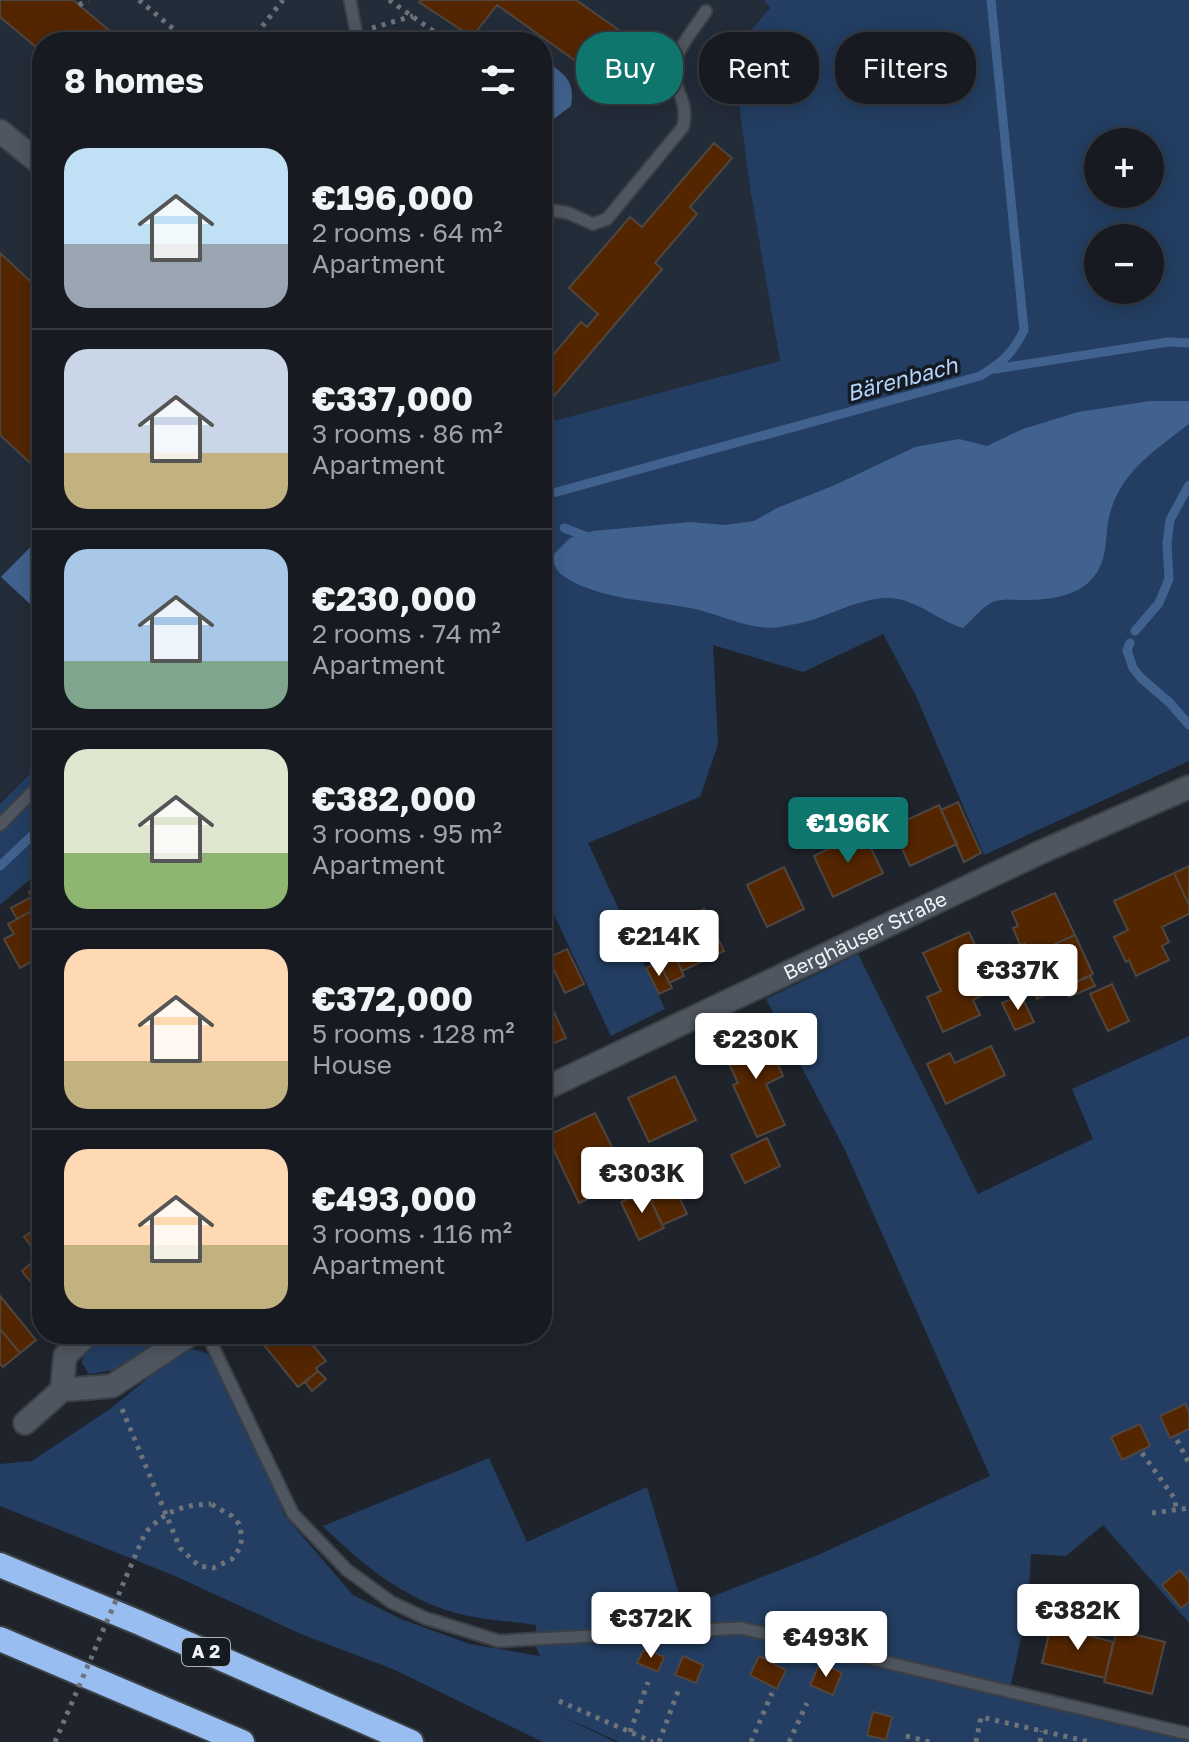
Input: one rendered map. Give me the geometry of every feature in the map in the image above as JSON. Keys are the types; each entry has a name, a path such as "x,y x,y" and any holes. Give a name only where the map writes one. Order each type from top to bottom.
{"highway":[{"name":"A 2","path":"0,1565 411,1742"},
{"path":"0,1639 242,1742"}],"street":[{"path":"0,131 32,157"},
{"name":"Berghäuser Straße","path":"552,1085 1041,852 1189,787"},
{"path":"62,1390 65,1356 78,1344"},
{"path":"25,1423 62,1390 112,1386 176,1344"}],"lane":[{"path":"350,0 356,32"},
{"path":"552,210 568,213 593,224 607,219 683,127 686,113 674,75 675,61 706,11"},
{"path":"0,825 32,792"},
{"path":"212,1344 293,1514 347,1570 391,1602 425,1618 499,1641 741,1628 1189,1734"}],"path":[{"path":"79,5 88,0"},
{"path":"139,0 177,32"},
{"path":"258,32 283,0"},
{"path":"389,0 435,32"},
{"path":"55,1742 145,1533 175,1509 186,1505 211,1504 232,1516 239,1524 242,1537 240,1548 232,1559 213,1568 199,1566 180,1548 112,1386"},
{"path":"1177,1440 1189,1463"},
{"path":"1142,1453 1175,1499 1176,1510"},
{"path":"1152,1513 1189,1508"},
{"path":"630,1732 648,1682"},
{"path":"659,1742 680,1686"},
{"path":"751,1742 772,1693"},
{"path":"559,1701 653,1742"},
{"path":"789,1742 807,1703"},
{"path":"976,1742 981,1717 1090,1742"},
{"path":"1040,1742 1042,1731"},
{"path":"906,1736 930,1742"}],"shaded area":[{"path":"0,0 764,0 770,8 749,32 699,32 699,104 739,104 780,361 552,421 552,32 32,32 32,772 0,804"},
{"path":"764,0 1189,0 1189,761 984,855 916,696 883,634 803,672 713,645 718,744 700,797 588,843 665,1009 611,1036 552,910 552,421 780,361 739,104 819,104 819,32 749,32 770,8"},
{"path":"552,66 566,77 572,96 571,106 552,118"},
{"path":"1150,401 1189,401 1189,424 1143,461 1124,483 1111,510 1101,564 1091,580 1076,591 1059,597 995,601 963,628 909,602 890,598 865,601 802,623 775,628 760,627 695,609 595,591 562,575 552,559 570,538 593,531 690,522 725,525 754,521 915,447 959,439 987,446 1023,429 1078,412"},
{"path":"32,545 32,606 1,577"},
{"path":"32,772 32,878 0,905 0,804"},
{"path":"858,954 978,1194 1093,1139 1072,1089 1189,1036 1189,1623 1103,1525 1066,1556 1031,1554 1028,1606 1009,1693 1189,1737 1189,1742 619,1742 553,1712 615,1742 543,1742 395,1670 301,1634 175,1576 0,1506 0,1464 32,1461 110,1409 170,1360 190,1349 202,1351 214,1358 285,1516 353,1595 401,1619 470,1644 540,1656 536,1647 536,1625 466,1615 418,1599 368,1566 323,1526 489,1458 527,1542 647,1487 683,1608 818,1555 990,1476 845,1150 766,999"},
{"path":"89,1344 164,1344 114,1370 89,1374 82,1363"}],"building":[{"path":"0,0 73,0 111,32 32,32 32,44 0,17"},
{"path":"576,0 622,32 576,32 576,61 552,44 552,32 535,32 497,5 476,32 464,32 419,2"},
{"path":"714,143 732,158 690,207 697,214 655,263 662,269 552,398 552,356 581,322 587,327 598,314 569,288 630,217 642,227"},
{"path":"0,253 32,283 32,465 0,435"},
{"path":"958,802 981,853 964,862 941,810"},
{"path":"939,805 957,844 910,866 892,827"},
{"path":"863,832 883,873 833,897 814,856"},
{"path":"1189,866 1189,905 1174,873"},
{"path":"784,867 804,909 767,927 747,885"},
{"path":"1174,873 1189,905 1189,914 1162,927 1169,942 1162,946 1169,960 1136,976 1114,937 1128,930 1114,901"},
{"path":"1055,893 1075,935 1030,955 1025,943 1020,945 1013,928 1018,926 1012,912"},
{"path":"32,899 32,911 17,919 11,908"},
{"path":"704,909 724,951 682,971 662,929"},
{"path":"32,911 32,961 20,968 4,939 14,934 8,924"},
{"path":"969,932 988,973 973,980 981,996 973,1000 980,1015 943,1032 927,997 941,991 923,953"},
{"path":"1075,935 1093,974 1037,999 1025,973 1029,972 1023,958"},
{"path":"567,949 584,984 565,993 552,966 552,956"},
{"path":"672,951 684,976 669,983 657,958"},
{"path":"659,962 672,988 659,994 646,968"},
{"path":"1090,976 1095,986 1069,997 1065,987"},
{"path":"1112,984 1129,1021 1108,1031 1090,994"},
{"path":"1021,995 1034,1022 1015,1030 1002,1003"},
{"path":"552,1008 566,1038 552,1044"},
{"path":"763,1030 783,1076 766,1084 785,1125 757,1137 733,1085 738,1083 722,1049"},
{"path":"991,1046 1005,1075 946,1104 927,1064 950,1053 955,1063"},
{"path":"675,1076 696,1120 649,1142 628,1098"},
{"path":"595,1113 614,1151 606,1155 619,1184 579,1203 552,1146 552,1134"},
{"path":"767,1138 780,1166 745,1183 731,1155"},
{"path":"671,1179 687,1214 662,1225 646,1191"},
{"path":"646,1190 664,1228 639,1240 621,1202"},
{"path":"32,1231 32,1247 24,1237"},
{"path":"30,1264 32,1284 22,1271"},
{"path":"0,1296 32,1335 32,1343 20,1353 0,1329"},
{"path":"0,1329 20,1353 3,1367 0,1364"},
{"path":"263,1344 312,1344 326,1361 298,1387"},
{"path":"318,1371 326,1379 312,1391 305,1382"},
{"path":"1185,1404 1189,1412 1189,1429 1170,1438 1160,1416"},
{"path":"1140,1424 1150,1446 1122,1460 1111,1437"},
{"path":"1180,1570 1189,1581 1189,1602 1181,1608 1162,1585"},
{"path":"1051,1626 1113,1642 1105,1678 1042,1663"},
{"path":"1117,1630 1165,1642 1152,1694 1104,1682"},
{"path":"643,1651 664,1657 658,1672 637,1663"},
{"path":"683,1656 703,1665 696,1683 675,1675"},
{"path":"759,1656 786,1670 777,1689 750,1675"},
{"path":"826,1665 842,1673 833,1695 810,1685 818,1667 824,1669"},
{"path":"873,1712 892,1717 886,1740 867,1735"}],"waterway":[{"name":"Bärenbach","path":"552,493 980,376 1006,357 1024,330 991,0"},
{"path":"995,369 1168,342 1189,343"},
{"path":"1135,631 1159,603 1169,579 1167,543 1170,520 1189,485"},
{"path":"564,528 593,539"},
{"path":"1130,643 1127,650 1133,668 1189,725"},
{"name":"Bärenbach","path":"0,866 32,836"}]}
